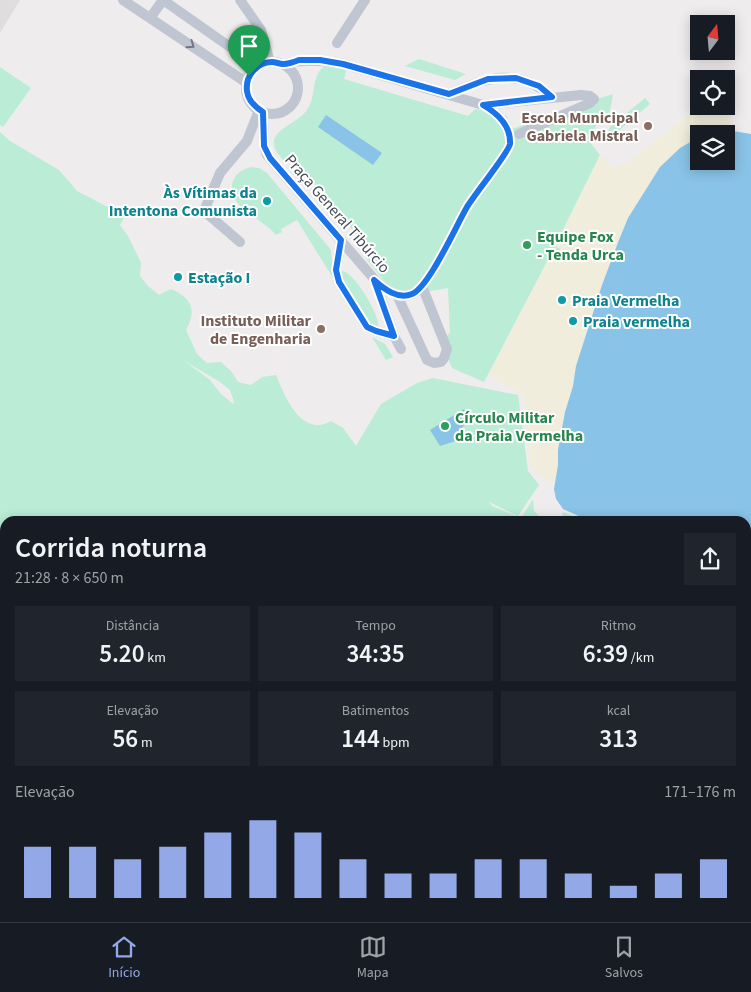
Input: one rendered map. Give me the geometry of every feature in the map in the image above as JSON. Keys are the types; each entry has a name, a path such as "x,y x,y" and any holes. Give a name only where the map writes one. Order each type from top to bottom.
{"street":[{"path":"123,0 247,83 252,71 257,66 270,62 284,64 299,60 320,60 343,64 449,94 483,105 499,115 504,122 509,136 509,148 474,196 422,286 410,295 396,295 427,360 434,363 440,362 444,358 447,349 422,286"},
{"path":"150,18 163,0 257,66"},
{"path":"240,0 261,30 270,62"},
{"path":"337,43 365,0"},
{"path":"240,242 204,211 220,173 247,141 261,111 280,112 294,102 298,85 296,77 284,64"},
{"path":"449,94 488,79 516,78 539,86 552,97"},
{"name":"Praça General Tibúrcio","path":"247,83 247,95 254,106 261,111 264,146 267,155 374,280 384,289 396,295"},
{"path":"483,105 581,95 590,96 594,99 590,103 519,134"},
{"path":"341,240 336,270 339,282 367,327 394,336"},
{"path":"374,280 394,336 401,349"}],"shaded area":[{"path":"0,0 20,0 0,33"}],"green space":[{"path":"419,59 466,74 455,80 405,66"},
{"path":"327,65 346,71 344,79 468,116 475,109 481,110 497,120 506,115 512,129 613,94 609,117 599,121 588,140 600,155 555,246 561,249 559,253 553,250 484,382 452,368 441,341 450,333 448,288 419,293 390,289 365,257 371,252 296,162 285,162 276,150 274,144 275,137 307,110 318,74"},
{"path":"0,67 31,88 3,127 0,125"},
{"path":"645,98 650,104 610,138 606,136 610,127"},
{"path":"0,132 10,141 59,170 77,191 125,216 120,225 128,236 141,263 140,276 159,295 171,289 184,296 188,301 192,311 186,330 197,354 207,363 221,362 231,371 238,382 251,385 262,377 276,375 291,406 302,419 309,423 320,425 331,421 343,428 356,446 381,404 417,383 433,378 518,395 528,471 539,485 518,516 489,502 492,506 516,516 0,516","holes":["183,360 230,390 233,404 221,394 210,380"]},
{"path":"251,167 259,168 267,173 331,250 333,278 297,220 281,229 282,232 276,235 239,205 234,198 232,190 233,181 240,172"},
{"path":"343,271 354,279 366,296 378,322 378,328 371,326 347,292 341,272"},
{"path":"372,337 385,344 393,357 386,360"},
{"path":"533,499 534,511 539,516 522,516"},
{"path":"563,512 573,516 562,516"}],"sand":[{"name":"Praia Vermelha","path":"690,113 690,115 730,115 732,125 690,125 690,144 644,192 628,218 592,315 576,366 558,450 556,482 547,480 537,474 530,463 524,395 488,376 553,250 558,253 561,249 555,246 600,155 608,160 610,165 616,167 626,164"}],"water":[{"path":"326,115 382,153 373,165 318,127"},
{"path":"735,131 751,134 751,516 579,516 563,509 556,499 554,489 558,465 558,450 576,366 602,285 628,218 660,167 680,148 690,142 690,170 735,170"},
{"path":"464,409 471,421 462,427 459,440 440,446 430,430"}],"place":[{"name":"Escola Municipal Gabriela Mistral","path":"648,126"},
{"name":"Às Vítimas da Intentona Comunista","path":"267,201"},
{"name":"Equipe Fox - Tenda Urca","path":"527,245"},
{"name":"Estação I","path":"178,277"},
{"name":"Praia Vermelha","path":"562,300"},
{"name":"Praia vermelha","path":"573,321"},
{"name":"Instituto Militar de Engenharia","path":"321,329"},
{"name":"Círculo Militar da Praia Vermelha","path":"445,426"}],"route":[{"path":"299,60 320,60 343,64 449,94 488,79 516,78 539,86 552,97 483,105 499,115 504,122 510,141 509,148 474,196 431,273 417,291 410,295 396,295 384,289 374,280 394,336 367,327 339,282 336,270 341,240 267,155 264,146 263,112 254,106 247,95 246,89 249,76 257,66 264,63 277,62 284,64 299,60"}]}
